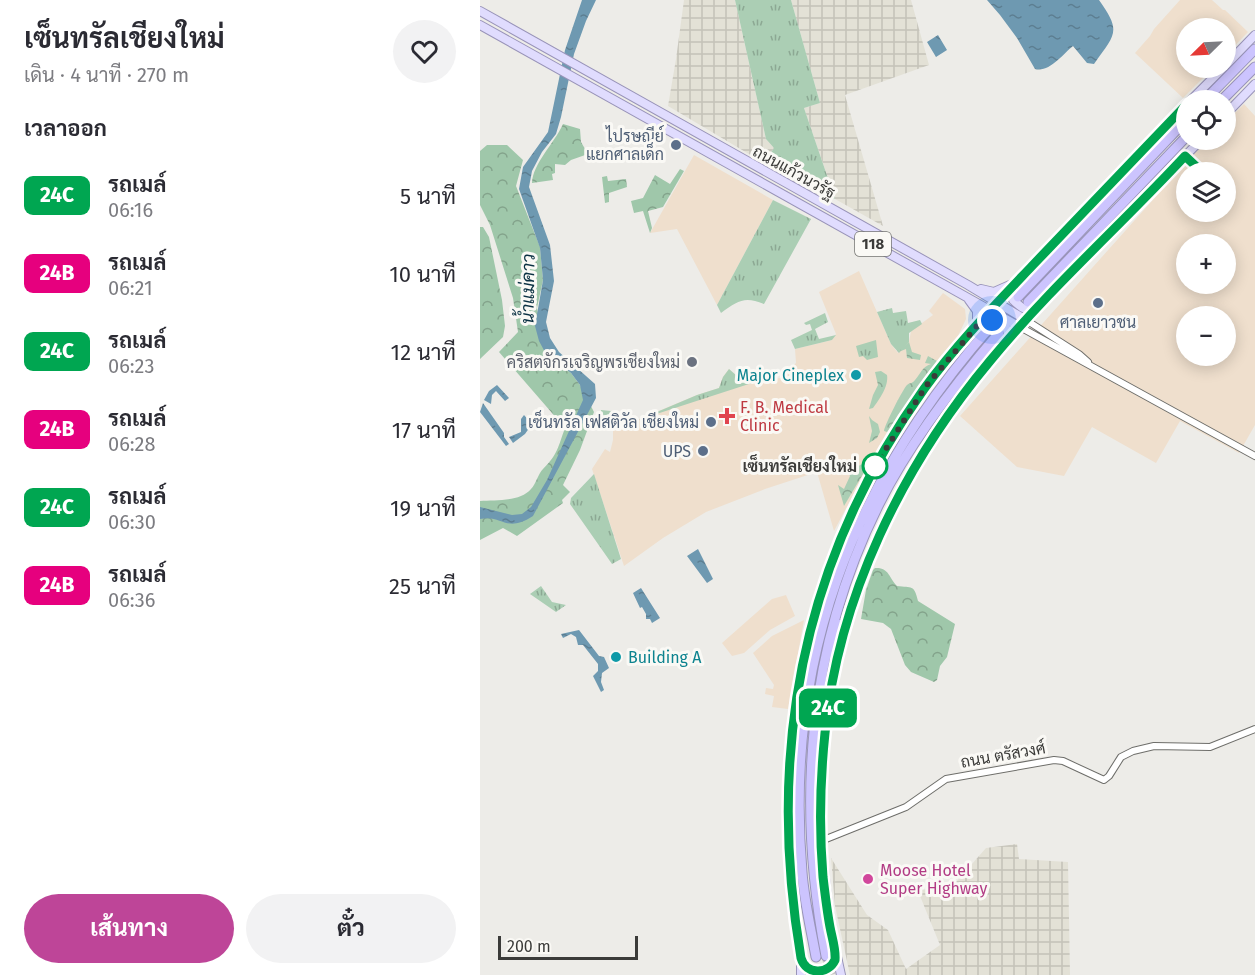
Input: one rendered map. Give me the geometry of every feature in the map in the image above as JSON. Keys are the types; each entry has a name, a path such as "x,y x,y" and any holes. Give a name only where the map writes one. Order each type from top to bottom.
{"highway":[{"path":"1215,90 1255,49"},
{"path":"1232,90 1255,67"},
{"path":"1018,297 1176,131"},
{"path":"1028,302 1176,147"},
{"path":"802,665 860,521 890,464 927,405 990,327"},
{"path":"826,956 813,875 810,838 810,766 814,718 827,648 841,601 870,525 894,477 954,388 999,333"},
{"path":"834,669 841,601"},
{"path":"826,956 802,874 800,838 804,719 827,604"}],"main road":[{"name":"ถนนแก้วนวรัฐ","path":"480,11 968,285 1026,320"},
{"name":"ถนนแก้วนวรัฐ","path":"480,25 1020,327"},
{"path":"1236,54 1255,34"},
{"path":"1201,90 1212,78"},
{"path":"1236,104 1255,84"},
{"path":"803,975 791,895 787,802 791,730 802,665 820,596 845,528 885,448 926,386 998,302 1176,115"},
{"path":"841,975 826,956 826,898 821,841 823,758 834,669 873,551 904,485 943,424 990,361 1037,308 1191,150"},
{"path":"740,170 745,160"},
{"path":"968,285 994,292 1020,279"},
{"path":"1012,288 1012,300 1023,309 1037,308"},
{"path":"964,294 976,308 978,324"},
{"path":"978,324 994,320 1007,328 1010,334 1009,339"},
{"path":"801,960 811,972 824,973 834,964 826,956"}],"street":[{"name":"ถนนแก้วนวรัฐ","path":"1026,320 1079,354 1090,365"},
{"name":"ถนนแก้วนวรัฐ","path":"1020,327 1255,456"},
{"name":"ถนน ตรัสวงศ์","path":"821,841 906,807 946,779 1054,760 1063,761 1104,780 1122,757 1133,751 1154,746 1210,747 1255,729"}],"shaded area":[{"path":"684,0 735,0 766,139 774,148 764,163 668,106"},
{"path":"791,0 911,0 929,65 845,95 883,226 835,199 804,108 820,103"},
{"path":"1180,0 1212,0 1233,18 1176,18 1176,78 1203,78 1191,90 1176,91 1135,53"},
{"path":"1236,21 1248,32 1236,45"},
{"path":"1244,104 1255,116 1255,425 1239,453 1180,421 1156,463 1092,427 1064,476 1017,467 960,416 1176,174 1176,222 1236,222 1236,162 1187,162 1198,150 1236,150 1236,112"},
{"path":"694,155 773,200 717,305 677,229 650,233"},
{"path":"859,271 891,344 898,353 909,342 911,331 933,315 929,311 943,293 965,309 966,319 958,336 887,432 834,531 817,472 706,512 663,538 624,566 592,469 605,449 610,452 613,430 719,388 729,369 737,376 747,374 752,383 780,378 796,363 795,349 832,340 836,334 819,292"},
{"path":"786,595 795,616 770,630 744,653 732,656 722,643 772,599"},
{"path":"804,620 788,709 772,707 774,696 765,694 766,688 773,689 774,685 753,653 772,636"},
{"path":"1017,844 1019,859 1068,862 1070,975 850,975 835,906 831,858 867,915 888,930 906,969 940,945 918,891 957,881 986,848"}],"green space":[{"path":"735,0 791,0 820,103 804,108 835,199 764,163 774,148 766,139"},
{"path":"563,124 580,129 581,142 588,154 571,160 565,165 555,164 553,180 532,183 536,168"},
{"path":"487,145 507,145 523,160 516,186 540,247 543,280 537,308 546,354 571,373 594,412 580,450 563,485 570,492 562,500 563,503 517,536 503,528 480,540 480,501 507,500 526,493 533,487 541,471 555,454 565,428 499,352 518,332 513,298 490,225 480,205 480,151"},
{"path":"680,169 684,171 663,207 648,211 652,228 650,233 643,211 634,213 631,201 643,198 655,175 670,184"},
{"path":"607,176 608,181 626,179 627,187 609,193 609,202 605,203 602,177"},
{"path":"773,200 811,219 764,304 751,300 741,301 721,313 717,305"},
{"path":"480,227 483,227 489,237 505,326 503,337 480,359"},
{"path":"892,308 893,313 906,311 908,323 920,320 922,324 909,333 909,342 899,353 891,344 877,312"},
{"path":"825,313 828,322 815,329 819,339 836,335 832,340 795,349 791,340 812,330 810,324 804,323"},
{"path":"876,340 878,357 867,360 863,356 859,357 856,346"},
{"path":"909,342 912,352 921,355 920,360 907,358 906,349 901,351"},
{"path":"928,356 937,361 887,432 884,431 907,385 931,364 925,363"},
{"path":"729,369 737,376 747,374 752,383 638,420 719,388"},
{"path":"881,371 887,375 886,384 878,401 873,408 869,409 878,385 875,372"},
{"path":"601,410 611,411 609,426 600,424"},
{"path":"869,416 878,424 880,432 877,438 869,443 872,431"},
{"path":"864,465 863,474 844,506 838,485 844,489 850,476 848,472"},
{"path":"594,474 621,559 612,564 570,504 571,498"},
{"path":"875,568 886,571 897,586 914,589 918,601 955,624 947,657 940,666 937,680 934,682 911,672 905,665 891,629 883,623 861,619 866,590"},
{"path":"541,586 552,602 566,605 556,612 530,594"}],"water":[{"path":"582,0 596,0 574,54 556,134 542,152 532,171 529,187 550,245 554,281 546,322 550,338 559,352 595,384 596,398 533,516 510,524 488,518 480,519 480,507 512,515 522,514 531,507 547,480 583,400 580,385 571,373 546,354 539,341 535,326 543,280 540,248 519,189 523,167 548,132 565,50"},
{"path":"987,0 1099,0 1111,19 1113,33 1094,64 1087,63 1073,46 1051,66 1035,69 1017,38"},
{"path":"938,35 947,50 936,57 927,42"},
{"path":"497,385 509,398 505,401 496,391 492,395 491,404 484,400 489,391"},
{"path":"483,403 504,433 509,444 506,446 480,412"},
{"path":"524,415 532,424 525,434 513,443 509,437 521,432 521,419"},
{"path":"698,549 713,579 707,583 687,556"},
{"path":"641,588 660,618 652,623 650,619 646,619 646,614 642,607 640,608 633,593"},
{"path":"579,630 599,656 604,657 609,668 602,673 601,682 604,690 601,692 593,676 598,671 598,664 583,645 578,645 576,637 571,634 563,638 561,634"}],"tunnel":[{"path":"826,956 831,975"}],"bus line":[{"name":"24C","path":"1176,115 1005,295 926,386 885,448 845,528 820,596 808,637 793,713 789,747 787,821 791,895 803,966 815,974 828,971 835,960 822,854 821,785 828,706 834,669 849,620 873,551 888,517 922,454 990,361 1034,311 1176,166"},
{"name":"24C","path":"1179,162 1185,156 1191,162"}],"place":[{"name":"ไปรษณีย์ แยกศาลเด็ก","path":"676,145"},
{"name":"ศาลเยาวชน","path":"1098,303"},
{"name":"คริสตจักรเจริญพรเชียงใหม่","path":"692,362"},
{"name":"Major Cineplex","path":"856,375"},
{"name":"F. B. Medical Clinic","path":"727,416"},
{"name":"เซ็นทรัล เฟสติวัล เชียงใหม่","path":"711,422"},
{"name":"UPS","path":"703,451"},
{"name":"เซ็นทรัลเชียงใหม่","path":"875,466"},
{"name":"Building A","path":"616,657"},
{"name":"Moose Hotel Super Highway","path":"868,879"}],"route":[{"path":"875,466 926,386 980,322 992,320"}],"water label":[{"name":"น้ำแม่คาว","path":"528,289"}]}
